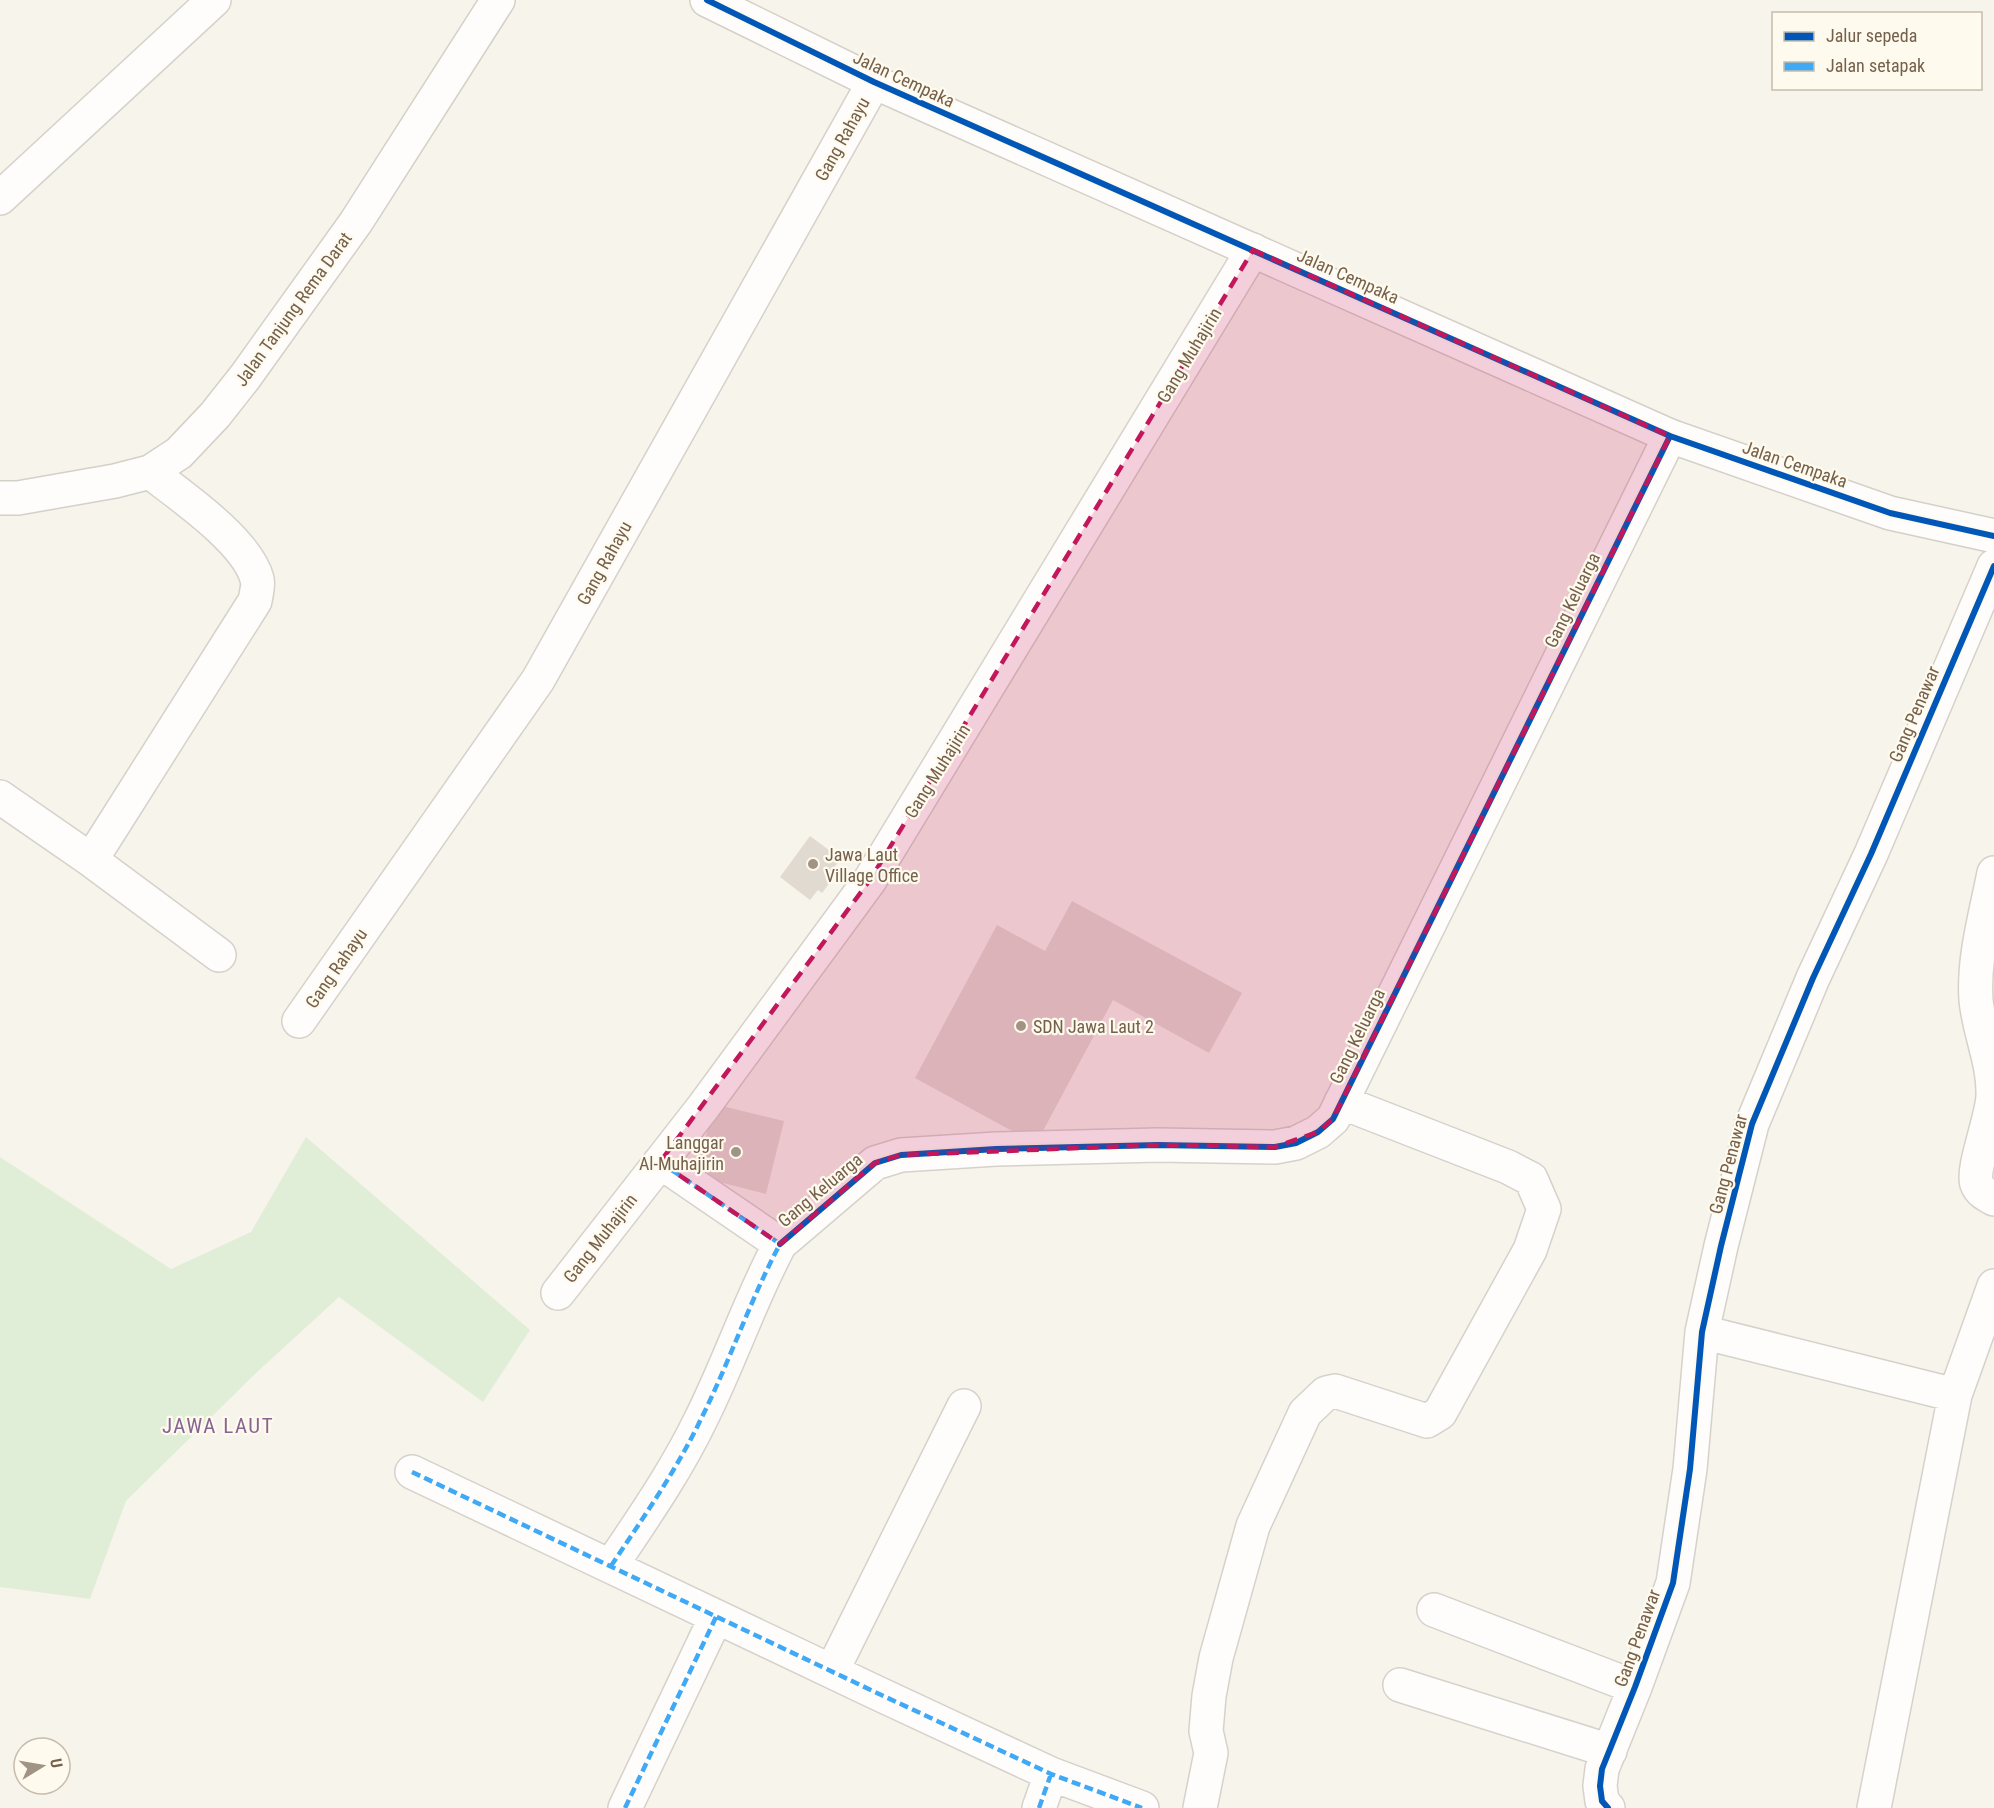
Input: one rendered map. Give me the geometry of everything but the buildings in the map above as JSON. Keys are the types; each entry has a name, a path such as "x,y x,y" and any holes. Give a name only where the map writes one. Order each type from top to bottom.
{"street":[{"path":"0,198 214,0"},
{"name":"Jalan Tanjung Rema Darat","path":"0,498 18,498 72,490 150,472 179,453 215,414 356,222 498,0"},
{"name":"Jalan Cempaka","path":"707,0 874,82 1670,436 1890,513 1994,537"},
{"name":"Gang Rahayu","path":"299,1021 538,680 874,82"},
{"name":"Gang Muhajirin","path":"558,1293 704,1106 870,880 1253,250"},
{"name":"Gang Keluarga","path":"780,1244 875,1163 901,1155 996,1149 1147,1146 1275,1147 1296,1143 1318,1132 1332,1119 1341,1102 1670,436"},
{"path":"91,860 255,601 258,581 243,552 211,521 150,472"},
{"name":"Gang Penawar","path":"1605,1804 1600,1786 1602,1768 1635,1688 1673,1583 1690,1469 1702,1332 1752,1125 1813,978 1871,854 1994,566"},
{"path":"0,797 91,860 219,956"},
{"path":"1994,873 1978,958 1976,998 1980,1029 1992,1073 1994,1094 1991,1117 1976,1177 1982,1192 1994,1199"},
{"path":"1200,1808 1211,1753 1206,1731 1216,1658 1253,1526 1305,1413 1326,1392 1335,1391 1427,1421 1440,1413 1530,1250 1544,1209 1531,1179 1508,1167 1341,1102"},
{"path":"611,1566 678,1465 703,1416 765,1271 780,1244 660,1162"},
{"path":"1874,1808 1955,1395 1994,1286"},
{"path":"1702,1332 1955,1395"},
{"path":"832,1671 964,1406"},
{"path":"412,1472 1052,1774 1142,1808"},
{"path":"1434,1610 1635,1688"},
{"path":"625,1808 716,1617"},
{"path":"1400,1685 1610,1751"},
{"path":"1039,1808 1052,1774"}],"highlighted area":[{"path":"1253,250 1670,436 1333,1119 1318,1132 1275,1147 1158,1145 901,1155 875,1163 780,1244 660,1162 870,880"}],"green space":[{"path":"306,1137 530,1330 483,1402 339,1297 255,1374 126,1501 90,1599 0,1587 0,1157 171,1269 251,1232"}],"marked path":[{"path":"611,1566 659,1494 691,1438 780,1244 660,1162"},
{"path":"412,1472 1051,1774 1142,1808"},
{"path":"625,1808 716,1617"},
{"path":"1039,1808 1051,1774"}],"cycle path":[{"path":"707,0 874,82 1670,436 1890,513 1994,536"},
{"path":"780,1244 875,1163 901,1155 996,1149 1158,1145 1275,1147 1296,1143 1318,1132 1333,1119 1670,436"},
{"path":"1608,1808 1602,1801 1600,1786 1602,1769 1673,1583 1690,1469 1702,1332 1752,1124 1813,978 1871,854 1994,566"}],"place":[{"name":"Jawa Laut Village Office","path":"813,864"},
{"name":"SDN Jawa Laut 2","path":"1021,1026"},
{"name":"Langgar Al-Muhajirin","path":"736,1152"}],"district":[{"name":"JAWA LAUT","path":"218,1426"}]}
